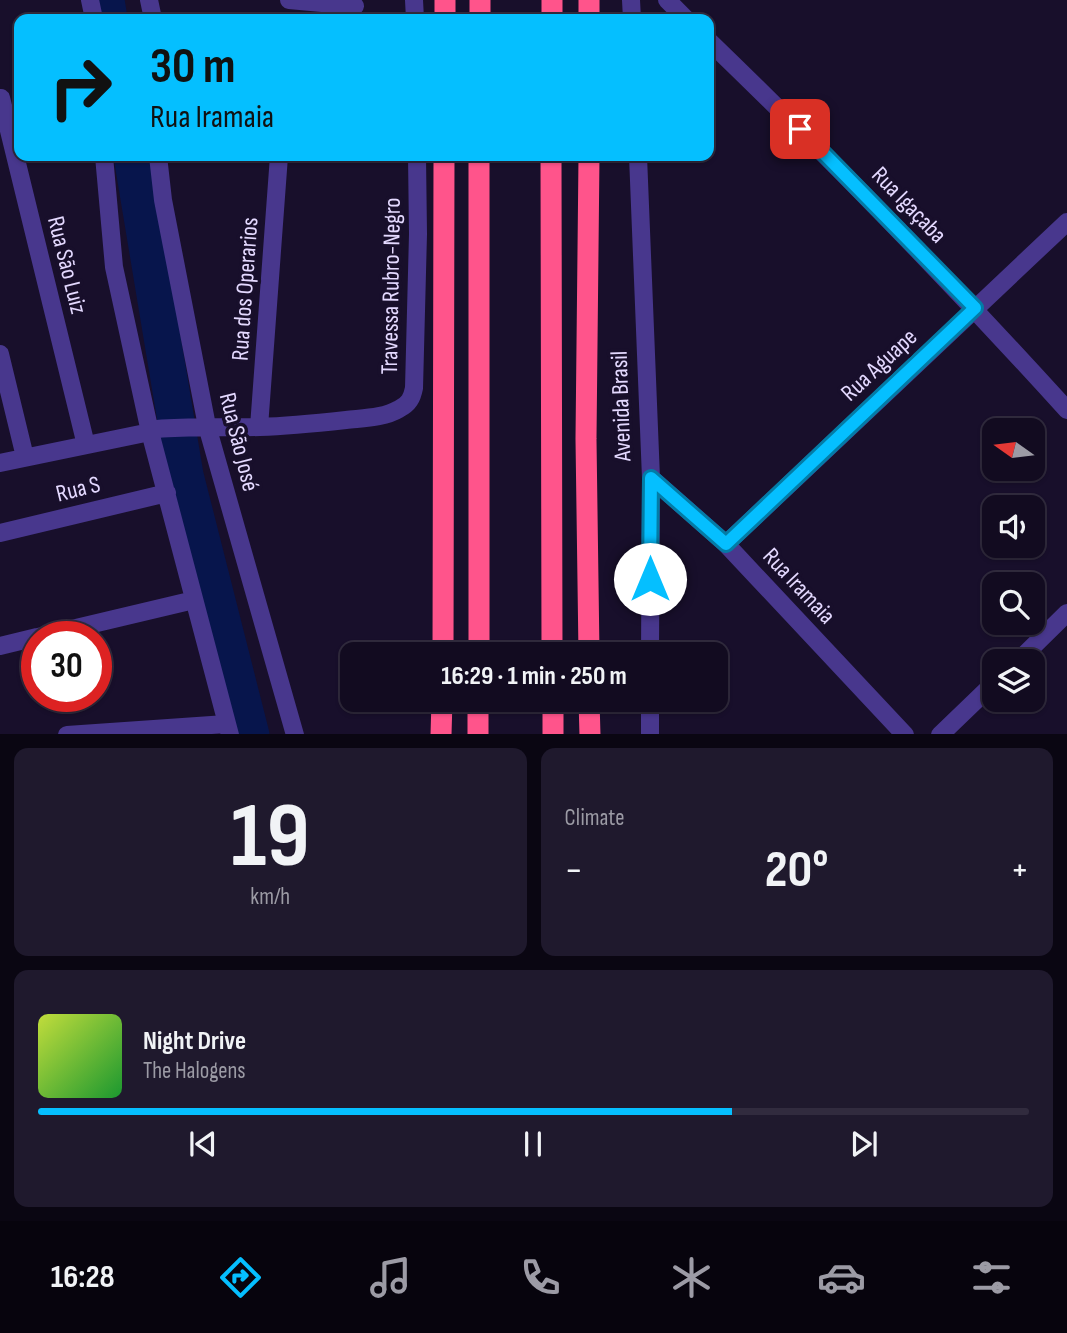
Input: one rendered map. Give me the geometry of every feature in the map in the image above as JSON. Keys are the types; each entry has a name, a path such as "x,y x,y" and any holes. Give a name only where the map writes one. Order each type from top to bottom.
{"highway":[{"path":"443,642 444,161"},
{"path":"479,161 479,642"},
{"path":"551,161 552,642"},
{"name":"Avenida Brasil","path":"589,161 586,439 589,642"},
{"path":"441,734 442,712"},
{"path":"478,712 478,734"},
{"path":"553,712 553,734"},
{"path":"589,712 590,734"}],"street":[{"path":"289,0 355,6"},
{"path":"667,0 682,14"},
{"name":"Rua Igaçaba","path":"714,46 800,129 975,308 1067,410"},
{"name":"Rua São Luiz","path":"1,97 14,150"},
{"name":"Rua São Luiz","path":"17,161 86,444"},
{"path":"67,734 228,729 167,493 114,267 104,161"},
{"name":"Rua São José","path":"159,161 201,426 295,734"},
{"name":"Rua dos Operarios","path":"259,427 279,161"},
{"name":"Travessa Rubro-Negro","path":"259,427 371,417 398,411 411,398 414,388 418,234 417,161"},
{"name":"Avenida Brasil","path":"638,161 651,478 650,642"},
{"name":"Rua Aguape","path":"726,544 1067,222"},
{"path":"0,354 25,457"},
{"path":"0,463 154,430 201,426 259,427"},
{"name":"Rua Iramaia","path":"651,478 726,544 905,734"},
{"name":"Rua S","path":"0,533 167,493"},
{"path":"105,621 194,600"},
{"path":"1030,649 1067,613"},
{"path":"0,646 21,641"},
{"path":"940,734 982,694"},
{"path":"650,712 650,734"}],"waterway":[{"path":"106,0 108,14"},
{"path":"133,161 185,475 251,734"}],"route":[{"path":"650,579 651,478 726,544 975,308 800,129"}]}
